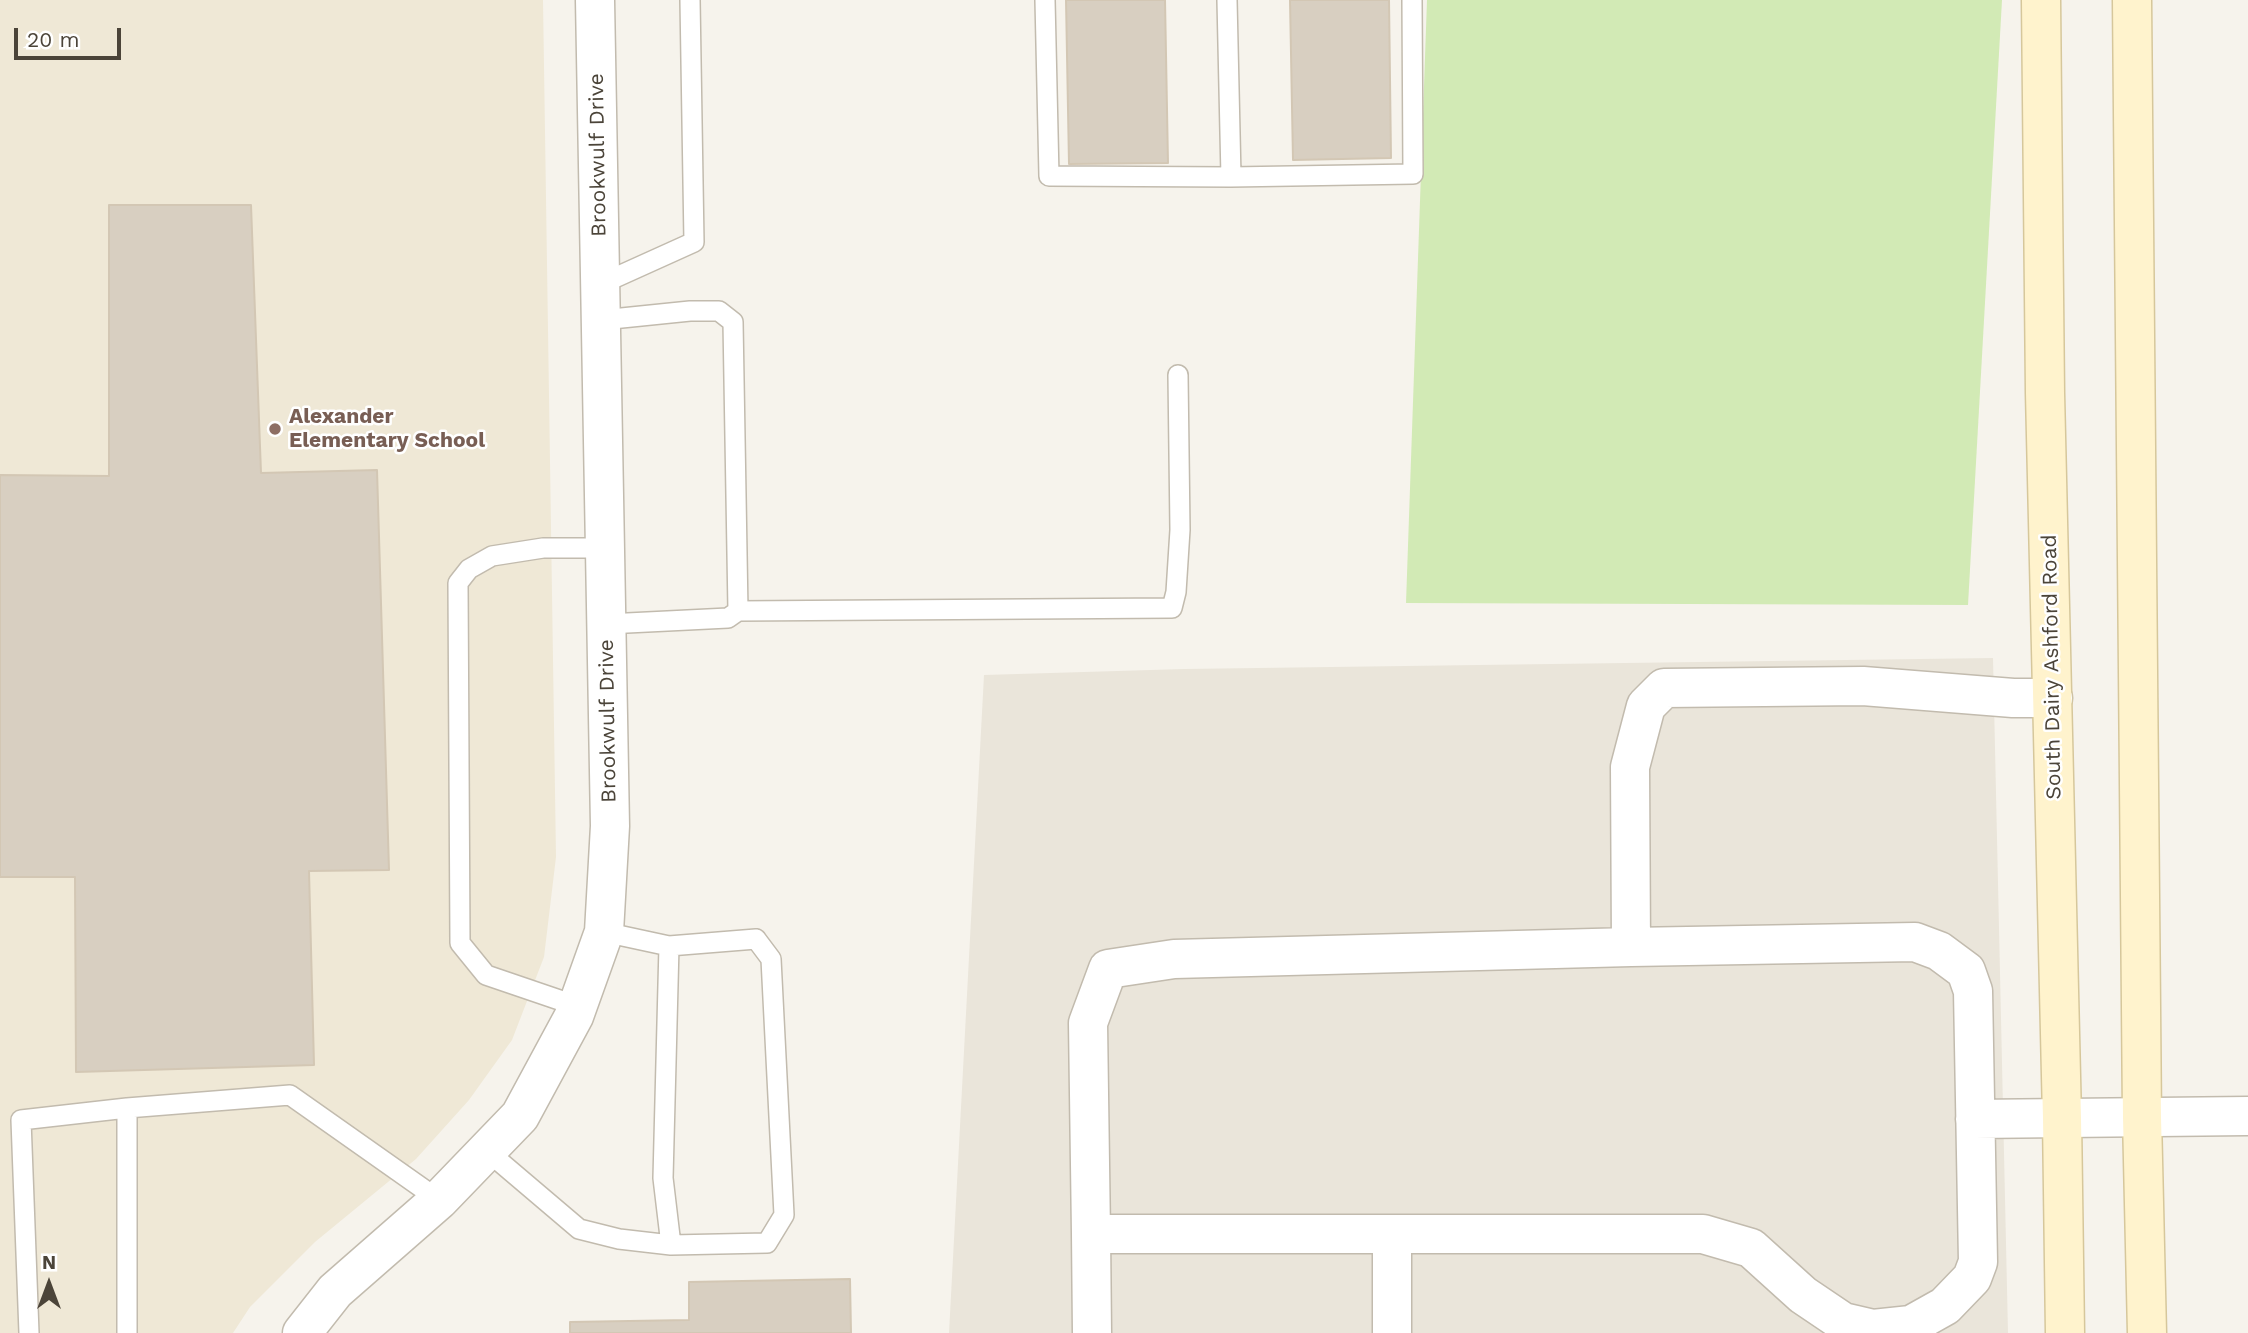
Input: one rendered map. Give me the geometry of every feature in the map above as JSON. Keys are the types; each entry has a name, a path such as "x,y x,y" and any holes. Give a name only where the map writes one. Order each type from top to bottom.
{"main road":[{"name":"South Dairy Ashford Road","path":"2041,0 2045,393 2065,1333"},
{"path":"2132,0 2142,1117 2147,1333"}],"street":[{"name":"Brookwulf Drive","path":"302,1333 335,1291 439,1200 520,1116 577,1006 604,932 610,826 595,0"},
{"path":"1631,947 1630,767 1646,706 1664,688 1863,686 2013,698 2053,698"},
{"path":"1091,1234 1703,1234 1751,1248 1803,1295 1843,1322 1873,1329 1910,1325 1945,1306 1972,1278 1978,1262 1973,991 1966,971 1940,951 1915,942 1174,959 1108,969 1088,1023 1092,1333"},
{"path":"1975,1119 2248,1116"},
{"path":"1392,1234 1392,1333"}],"lane":[{"path":"602,302 694,242 690,0"},
{"path":"1045,0 1049,176 1231,177 1413,174 1412,0"},
{"path":"1227,0 1231,177"},
{"path":"602,302 690,311 719,311 733,322 738,611"},
{"path":"607,624 728,618 738,611 1172,608 1177,592 1180,530 1178,375"},
{"path":"577,1006 486,975 460,943 458,583 469,569 492,556 543,548 606,548"},
{"path":"486,1150 579,1229 619,1239 671,1245 767,1243 784,1215 771,960 756,939 669,946 604,932"},
{"path":"669,946 663,1178 671,1245"},
{"path":"29,1333 21,1120 127,1108 290,1096 439,1200"},
{"path":"127,1108 127,1333"}],"shaded area":[{"name":"Alexander Elementary School","path":"0,0 543,0 556,857 544,957 512,1040 469,1100 416,1159 315,1242 250,1307 233,1333 0,1333"},
{"path":"1993,658 2008,1333 949,1333 984,675 1184,669"}],"green space":[{"path":"1427,0 2002,0 1968,605 1406,603"}],"building":[{"path":"1066,0 1165,0 1168,163 1069,164"},
{"path":"1290,0 1389,0 1391,158 1293,160"},
{"path":"109,205 251,205 261,473 377,470 389,870 309,871 314,1065 76,1072 75,877 0,877 0,475 109,476"},
{"path":"850,1279 851,1333 570,1333 570,1322 689,1320 689,1282"}],"place":[{"name":"Alexander Elementary School","path":"275,429"}]}
